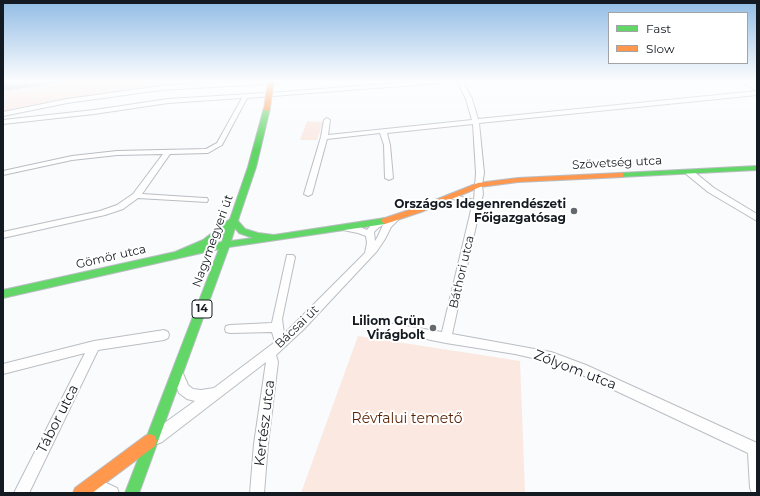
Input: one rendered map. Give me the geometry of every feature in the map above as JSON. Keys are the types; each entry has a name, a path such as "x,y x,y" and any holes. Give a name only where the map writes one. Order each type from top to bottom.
{"street":[{"path":"3,114 52,104"},
{"path":"3,122 94,112 147,104"},
{"path":"3,173 72,158 117,153 208,151 220,144 241,104"},
{"name":"Nagymegyeri út","path":"132,493 178,373 252,166 267,104"},
{"name":"Báthori utca","path":"446,338 479,194 478,185 480,173 476,122 470,104"},
{"path":"324,137 649,104"},
{"path":"3,129 25,110"},
{"path":"308,194 328,120"},
{"path":"383,131 387,145 388,178"},
{"path":"3,235 102,213 120,207 136,196 168,153"},
{"name":"Szövetség utca","path":"478,185 518,180 757,168"},
{"path":"690,172 711,190 757,218"},
{"name":"Bácsai út","path":"80,493 281,343 300,326 378,244 389,223 396,218 478,185"},
{"path":"136,196 204,200"},
{"path":"451,196 468,200 477,206"},
{"path":"178,254 206,242 234,217 234,221 242,231 257,236 272,237 346,228 383,222 396,218"},
{"path":"369,254 371,243 369,234 373,228 383,222"},
{"path":"346,228 360,230 369,234"},
{"name":"Gömör utca","path":"3,294 224,244 272,237"},
{"path":"281,343 277,327 290,257"},
{"name":"Zólyom utca","path":"381,326 515,349 551,357 582,369 756,449"},
{"path":"230,329 277,327"},
{"path":"3,369 94,346 164,335"},
{"name":"Tábor utca","path":"21,493 94,346"},
{"name":"Kertész utca","path":"257,493 261,444 272,362 270,352"},
{"name":"Bácsai út","path":"178,373 183,390 191,395 200,396 218,391"},
{"path":"756,449 757,488"},
{"path":"89,493 104,489 112,493"}],"green space":[{"path":"3,104 36,104 3,111"},
{"path":"307,121 323,122 317,140 300,140"},
{"name":"Révfalui temető","path":"358,336 520,361 525,493 301,493"}],"traffic: fast":[{"path":"132,493 217,268 252,167 267,108"},
{"path":"620,175 757,168"},
{"path":"235,215 234,221 242,231 257,236 272,237"},
{"path":"178,254 206,242 233,221"},
{"path":"3,294 210,247 385,221"}],"traffic: slow":[{"path":"385,221 418,210 478,185 518,180 620,175"},
{"path":"80,493 150,441"}],"place":[{"name":"Országos Idegenrendészeti Főigazgatósag","path":"574,211"},
{"name":"Liliom Grün Virágbolt","path":"433,328"}]}
